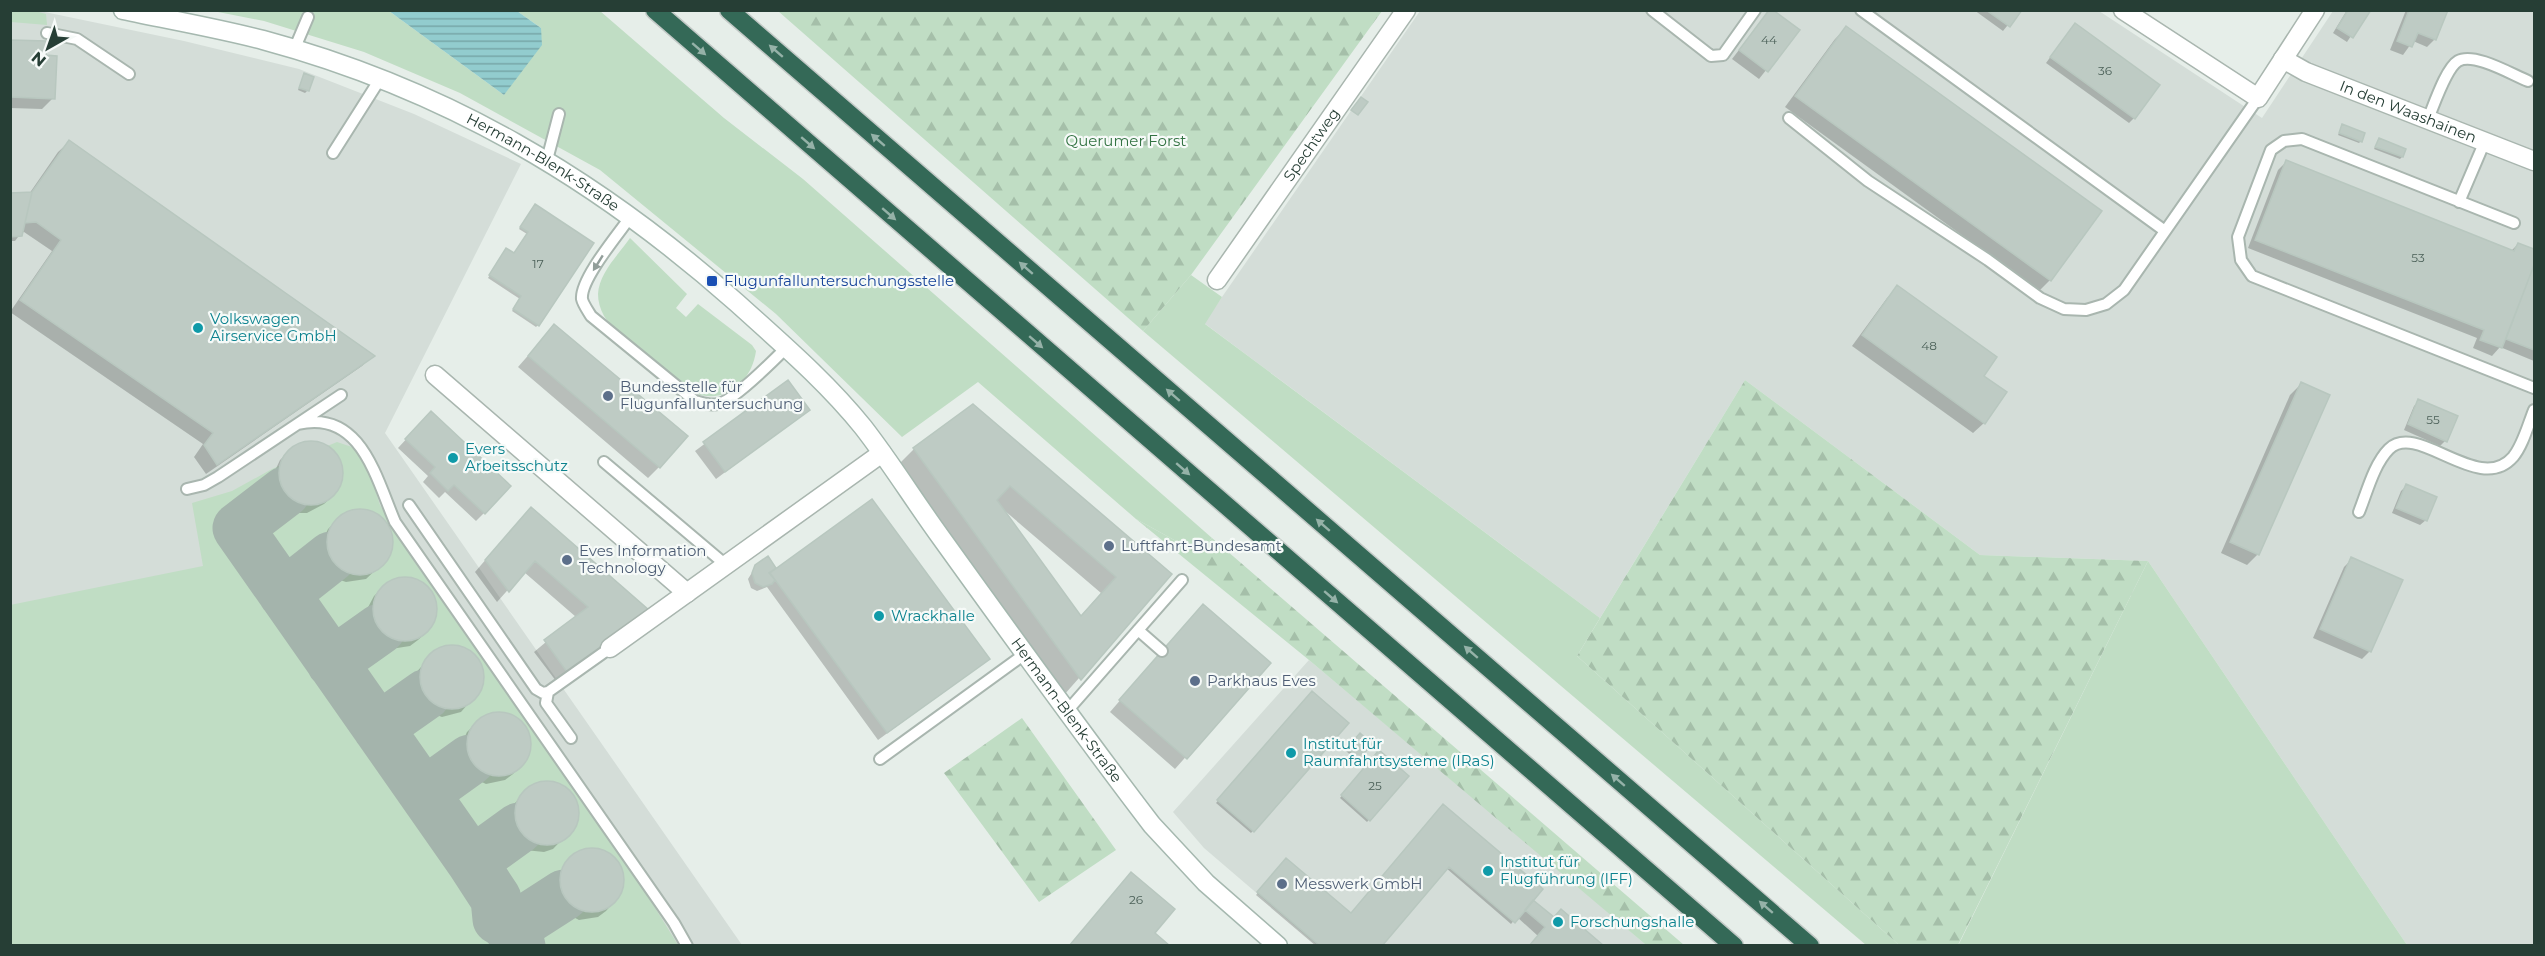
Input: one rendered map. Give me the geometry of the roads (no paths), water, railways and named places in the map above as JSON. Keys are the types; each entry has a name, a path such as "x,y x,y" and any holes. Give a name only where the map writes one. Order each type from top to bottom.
{"highway":[{"path":"655,10 1734,945"},
{"path":"729,10 1810,945"}],"street":[{"name":"Hermann-Blenk-Straße","path":"123,10 215,29 294,50 380,79 483,124 547,160 632,216 712,281 786,348 849,411 1167,843 1206,883 1278,945"},
{"name":"Spechtweg","path":"1216,280 1406,10"},
{"path":"2123,10 2258,98 2315,10"},
{"name":"In den Waashainen","path":"2283,59 2306,72 2535,161"},
{"path":"435,375 687,593"},
{"path":"610,648 882,453"}],"lane":[{"path":"1652,10 1711,56 1723,55 1755,10"},
{"path":"1861,10 2165,231"},
{"path":"294,50 308,17"},
{"path":"47,33 77,39 129,74"},
{"path":"2428,119 2450,69 2458,61 2472,58 2528,81"},
{"path":"333,153 380,79"},
{"path":"1789,118 1868,181 1988,260 2040,298 2064,309 2086,310 2106,304 2124,290 2258,98"},
{"path":"547,160 559,114"},
{"path":"2514,223 2301,139 2284,141 2271,150 2238,237 2241,260 2252,276 2535,388"},
{"path":"2459,202 2485,141"},
{"path":"632,216 598,261 584,286 582,299 591,316 695,401 708,405 721,404 763,371 786,348"},
{"path":"187,489 204,485 218,477 341,395"},
{"path":"2359,512 2382,457 2390,447 2402,442 2416,445 2474,466 2491,469 2505,465 2515,455 2535,410"},
{"path":"298,424 306,422 334,425 352,436 363,448 395,522 687,945"},
{"path":"604,462 726,565"},
{"path":"409,505 536,689 543,693 548,692 610,648"},
{"path":"1068,710 1182,580"},
{"path":"1138,630 1162,651"},
{"path":"880,759 1026,653"},
{"path":"548,692 546,703 571,738"}],"water":[{"path":"389,11 517,11 541,28 542,45 504,95"}],"place":[{"name":"Flugunfalluntersuchungsstelle","path":"712,281"},
{"name":"Volkswagen Airservice GmbH","path":"198,328"},
{"name":"Bundesstelle für Flugunfalluntersuchung","path":"608,396"},
{"name":"Evers Arbeitsschutz","path":"453,458"},
{"name":"Luftfahrt-Bundesamt","path":"1109,546"},
{"name":"Eves Information Technology","path":"567,560"},
{"name":"Wrackhalle","path":"879,616"},
{"name":"Parkhaus Eves","path":"1195,681"},
{"name":"Institut für Raumfahrtsysteme (IRaS)","path":"1291,753"},
{"name":"Institut für Flugführung (IFF)","path":"1488,871"},
{"name":"Messwerk GmbH","path":"1282,884"},
{"name":"Forschungshalle","path":"1558,922"}],"park label":[{"name":"Querumer Forst","path":"1126,141"}]}
